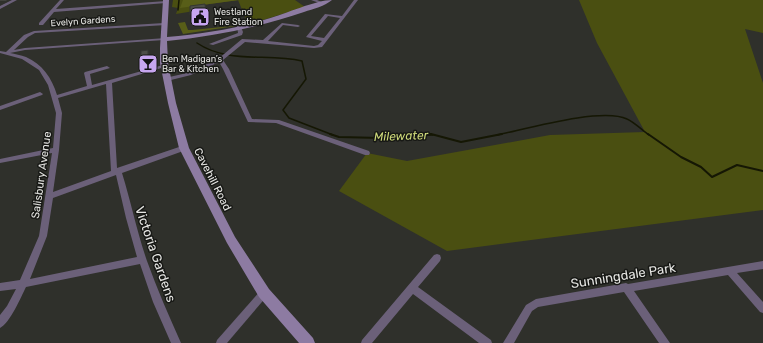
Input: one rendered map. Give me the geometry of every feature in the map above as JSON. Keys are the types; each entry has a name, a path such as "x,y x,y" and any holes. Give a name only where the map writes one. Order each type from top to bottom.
{"main road":[{"path":"164,39 240,27 272,20 329,0"},
{"name":"Cavehill Road","path":"166,1 163,48 165,66 172,103 184,148 231,240 264,293 308,343"}],"street":[{"path":"0,8 15,0"},
{"path":"41,24 62,0"},
{"path":"313,0 322,3"},
{"path":"167,79 189,74 223,56 244,40 318,47 356,0"},
{"path":"52,11 166,1"},
{"path":"0,5 7,4"},
{"path":"325,40 308,37 327,15 343,17"},
{"name":"Evelyn Gardens","path":"5,52 26,36 34,32 164,24"},
{"path":"265,41 282,24 298,26"},
{"path":"211,44 240,34 240,27"},
{"path":"5,52 164,39"},
{"name":"Salisbury Avenue","path":"0,323 10,309 23,284 43,236 56,150 59,113 51,85 41,70 24,58 5,52"},
{"path":"223,56 226,69 250,121 278,121 367,153"},
{"path":"55,97 165,66"},
{"path":"90,87 87,73 107,68"},
{"name":"Victoria Gardens","path":"109,82 114,170 118,171 128,215 142,260 176,343"},
{"path":"0,108 40,94"},
{"path":"49,196 184,148"},
{"path":"0,161 56,150"},
{"path":"366,343 437,258"},
{"path":"0,287 23,284 142,260"},
{"name":"Sunningdale Park","path":"508,343 529,308 536,303 763,265"},
{"path":"729,270 763,309"},
{"path":"626,287 665,343"},
{"path":"412,288 487,343"},
{"path":"222,343 264,293"}],"green space":[{"path":"173,0 238,0 195,6 194,11 176,14 178,8 172,7"},
{"path":"183,0 239,0 180,8"},
{"path":"238,0 295,0 305,7 248,24"},
{"path":"579,0 763,0 763,33 745,29 763,83 763,210 447,251 339,191 367,153 407,161 550,135 645,132 597,43"},
{"path":"185,22 188,30 242,25 183,34 178,23"}],"building":[{"path":"205,4 206,13 190,15 190,6"},
{"path":"148,50 148,57 141,59 141,51"}],"waterway":[{"name":"Milewater","path":"178,10 179,0"},
{"name":"Milewater","path":"197,43 222,54 302,61 306,79 283,110 289,118 333,135"},
{"name":"Milewater","path":"498,135 564,120 583,117 615,116 627,119 649,135"},
{"name":"Milewater","path":"333,135 339,137 381,138 431,134 461,142 498,135"},
{"name":"Milewater","path":"498,135 502,134"},
{"name":"Milewater","path":"648,134 681,157 701,167 712,177 737,165 763,171"},
{"name":"Milewater","path":"424,135 433,135"}],"place":[{"name":"Westland Fire Station","path":"200,17"},
{"name":"Ben Madigan’s Bar & Kitchen","path":"148,64"}]}
